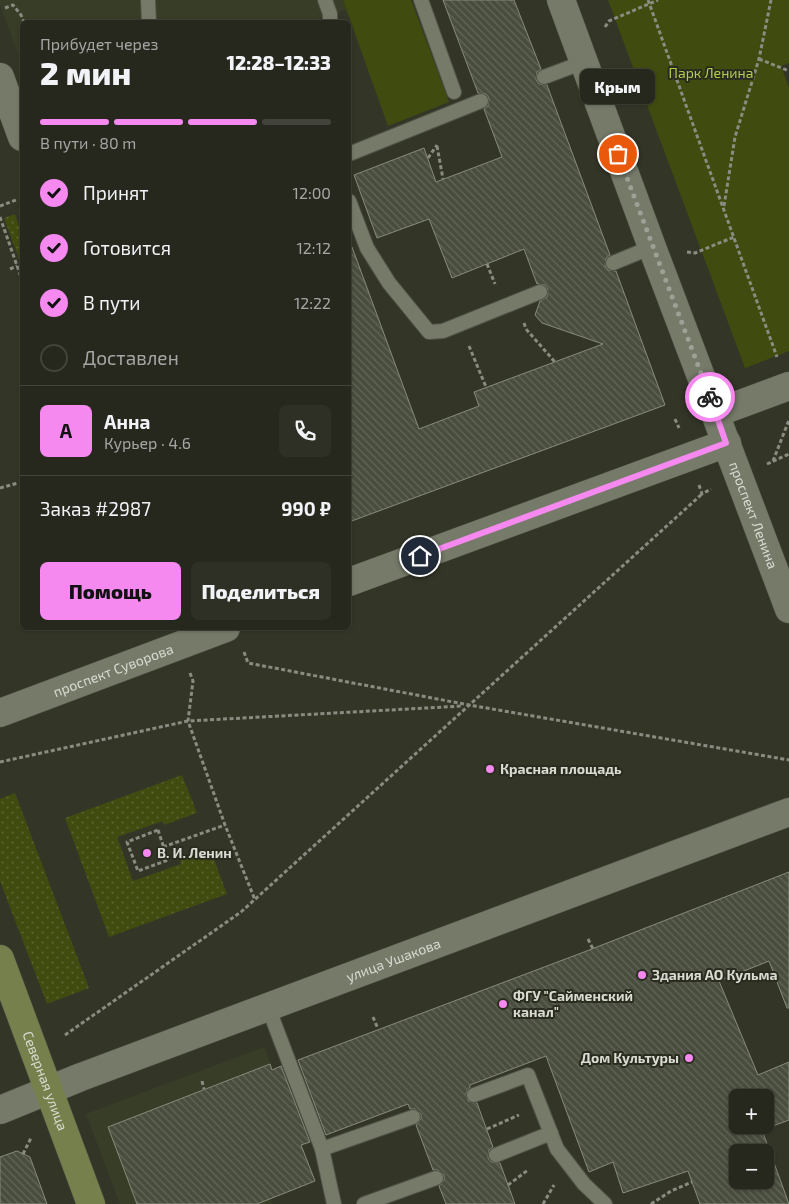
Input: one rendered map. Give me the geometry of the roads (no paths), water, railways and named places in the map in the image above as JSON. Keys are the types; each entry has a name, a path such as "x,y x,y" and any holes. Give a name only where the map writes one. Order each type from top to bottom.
{"main road":[{"name":"Северная улица","path":"0,959 91,1204"}],"street":[{"name":"проспект Ленина","path":"561,0 789,609"},
{"path":"0,77 18,110 20,124"},
{"path":"716,414 784,374"},
{"path":"351,581 726,443"},
{"name":"проспект Суворова","path":"0,713 212,630"},
{"name":"улица Ушакова","path":"0,1110 81,1077 789,812"}],"lane":[{"path":"148,0 150,20"},
{"path":"325,0 330,20"},
{"path":"421,0 454,92"},
{"path":"544,77 584,62"},
{"path":"351,153 481,101"},
{"path":"351,206 367,248 389,283 429,332 443,331 540,292"},
{"path":"613,263 652,247"},
{"path":"268,1007 322,1149 334,1204"},
{"path":"474,1095 528,1075 557,1150 584,1184 604,1204"},
{"path":"322,1149 413,1117"},
{"path":"496,1154 551,1134"},
{"path":"364,1204 436,1178"}],"place":[{"name":"Крым","path":"618,154"},
{"name":"Красная площадь","path":"490,769"},
{"name":"В. И. Ленин","path":"147,853"},
{"name":"Здания АО Кульма","path":"642,975"},
{"name":"ФГУ \"Сайменский канал\"","path":"503,1004"},
{"name":"Дом Культуры","path":"689,1058"}],"park label":[{"name":"Парк Ленина","path":"711,73"}]}
